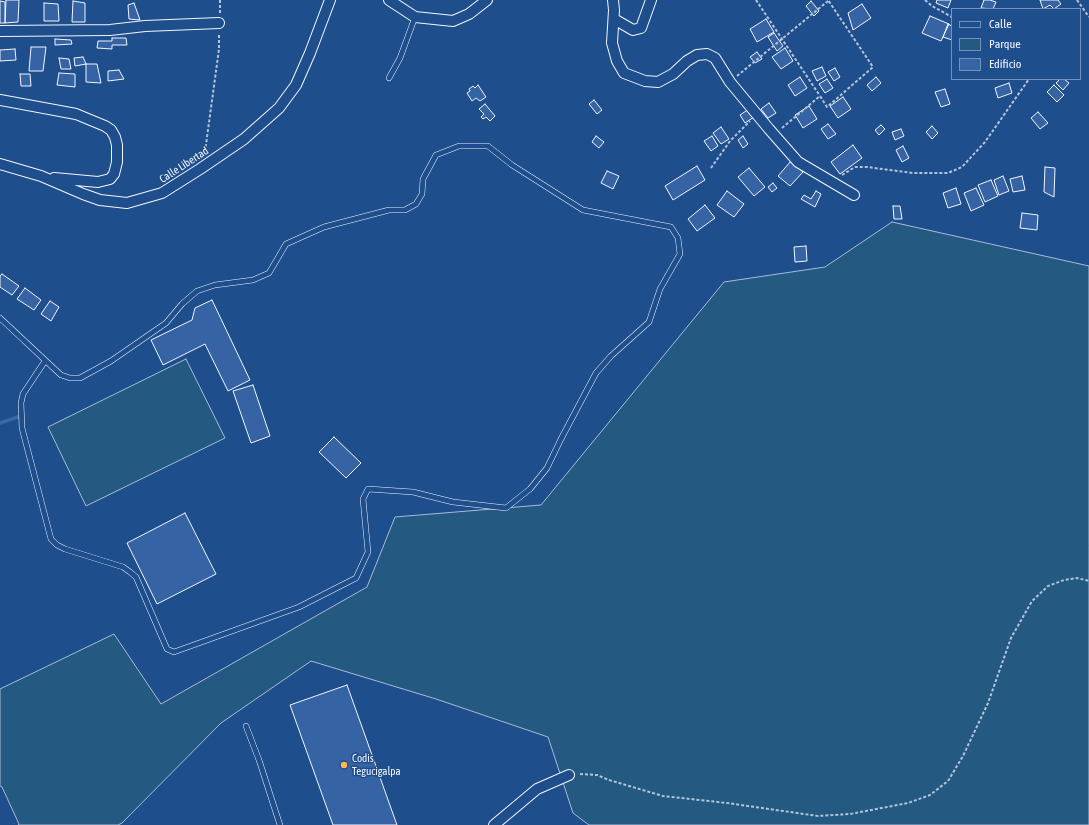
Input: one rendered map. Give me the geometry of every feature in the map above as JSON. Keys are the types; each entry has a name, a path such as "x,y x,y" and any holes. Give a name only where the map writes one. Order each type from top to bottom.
{"street":[{"name":"Calle Libertad","path":"78,186 83,194 100,200 127,203 162,193 244,139 280,108 296,85 330,0"},
{"path":"389,0 415,17 453,21 469,14 487,0"},
{"path":"613,0 614,19 612,42 617,61 624,73 645,81 658,82 673,74 687,61 697,55 707,54 715,58 730,82 798,162 854,196"},
{"path":"614,19 633,30 641,28 651,0"},
{"path":"0,31 110,30 145,26 219,23"},
{"name":"Calle Libertad","path":"0,100 76,114 111,130 117,145 117,162 114,174 110,179 78,186 0,164"},
{"path":"494,825 537,789 569,774"}],"lane":[{"path":"389,78 400,58 415,17"},
{"path":"0,318 61,375 70,378 80,378 110,361 166,323 182,304 197,291 215,286 253,280 269,273 286,244 324,227 389,210 404,210 416,204 422,194 423,179 436,155 459,146 488,146 512,165 582,210 626,217 672,227 678,238 680,254 660,289 649,322 611,356 596,373 561,438 547,468 530,489 506,508 453,502 413,492 368,489 363,499 368,552 356,578 299,606 174,652 167,649 136,577 118,566 65,549 51,539 22,428 21,403 23,394 45,361"},
{"path":"246,726 259,760 280,825"}],"path":[{"path":"205,152 219,49 220,0"},
{"path":"730,82 781,40 828,0 873,67 827,107 781,40 756,0"},
{"path":"925,0 932,6 951,16"},
{"path":"1077,0 1089,17"},
{"path":"833,183 845,172 855,167 867,167 913,173 948,173 962,167 985,142 1028,80"},
{"path":"774,135 820,96"},
{"path":"710,168 730,141 757,114"},
{"path":"569,774 585,773 597,775 663,796 727,803 818,816 850,814 908,803 930,795 948,781 963,756 988,703 1011,638 1032,601 1048,586 1064,580 1077,578 1089,581"}],"green space":[{"path":"892,222 1089,266 1089,825 589,825 573,813 548,737 436,699 311,661 221,723 122,823 118,825 18,825 19,824 2,787 0,786 0,689 114,634 161,704 367,587 395,517 541,505 724,282 825,267"},
{"path":"186,359 225,438 86,506 48,427"}],"building":[{"path":"6,0 19,0 18,22 5,23"},
{"path":"937,0 951,0 948,8 936,3"},
{"path":"984,0 996,2 993,8 981,8"},
{"path":"1040,0 1058,0 1061,4 1055,8 1050,5 1043,8"},
{"path":"0,1 5,2 5,23 0,23"},
{"path":"73,1 85,3 85,22 72,22"},
{"path":"811,1 819,11 814,16 806,6"},
{"path":"44,3 58,4 59,21 44,21"},
{"path":"134,3 140,20 129,19 128,5"},
{"path":"862,4 871,18 853,30 848,13"},
{"path":"930,16 949,24 941,41 922,33"},
{"path":"766,19 774,32 757,42 750,29"},
{"path":"948,24 951,26 951,40 943,37"},
{"path":"774,33 783,46 777,51 768,37"},
{"path":"112,38 126,38 127,45 112,45 112,49 97,48 98,41 112,41"},
{"path":"55,39 71,40 72,44 55,45"},
{"path":"31,47 46,47 43,71 29,71"},
{"path":"785,48 793,61 781,69 772,57"},
{"path":"15,49 16,60 0,61 0,50"},
{"path":"757,52 762,59 755,63 750,57"},
{"path":"83,57 86,64 75,66 74,58"},
{"path":"59,58 69,59 71,69 61,69"},
{"path":"86,64 97,64 101,83 86,82"},
{"path":"822,67 826,76 817,81 812,71"},
{"path":"835,68 840,77 834,81 828,72"},
{"path":"119,70 124,79 108,81 108,71"},
{"path":"59,73 75,74 75,87 57,85"},
{"path":"20,74 30,74 31,86 21,86"},
{"path":"800,77 807,88 795,96 788,85"},
{"path":"876,77 881,83 872,91 867,85"},
{"path":"827,79 833,88 825,93 819,84"},
{"path":"1059,80 1065,80 1069,83 1063,90 1056,83"},
{"path":"1009,83 1012,93 998,98 995,88"},
{"path":"478,85 486,97 480,101 476,98 472,101 467,93 473,86 475,88"},
{"path":"1054,85 1064,95 1057,102 1047,92"},
{"path":"945,89 950,104 941,107 935,92"},
{"path":"843,97 851,109 838,118 830,106"},
{"path":"594,100 602,110 597,114 589,104"},
{"path":"769,103 776,113 768,118 761,109"},
{"path":"485,104 495,116 490,121 486,117 483,119 481,117 484,114 479,109"},
{"path":"809,106 817,119 803,128 795,115"},
{"path":"749,109 754,117 745,123 740,115"},
{"path":"1038,112 1048,123 1040,129 1031,118"},
{"path":"828,124 836,134 828,139 821,129"},
{"path":"881,125 885,129 879,135 875,130"},
{"path":"932,126 938,133 932,139 926,132"},
{"path":"721,127 729,139 721,144 713,133"},
{"path":"901,129 904,136 895,140 892,132"},
{"path":"596,136 604,142 599,148 592,142"},
{"path":"712,136 718,146 711,151 704,141"},
{"path":"743,136 748,144 743,148 738,140"},
{"path":"853,145 862,158 840,174 831,162"},
{"path":"903,146 909,158 902,162 896,150"},
{"path":"791,161 803,172 790,186 778,176"},
{"path":"697,166 705,180 673,200 665,186"},
{"path":"1045,167 1055,168 1054,197 1044,192"},
{"path":"749,168 765,187 754,196 738,177"},
{"path":"607,171 619,176 613,189 601,183"},
{"path":"1003,176 1009,191 999,195 994,180"},
{"path":"1022,176 1025,190 1013,192 1010,179"},
{"path":"991,180 998,196 985,202 978,185"},
{"path":"773,183 777,188 772,192 768,187"},
{"path":"956,188 961,204 948,208 943,193"},
{"path":"976,188 984,205 971,211 964,193"},
{"path":"727,191 744,204 734,217 717,205"},
{"path":"816,191 821,194 815,207 801,199 804,195 811,199"},
{"path":"705,205 715,218 697,231 688,219"},
{"path":"893,206 900,206 902,219 894,219"},
{"path":"1022,213 1038,215 1037,230 1020,228"},
{"path":"806,246 807,261 795,262 794,247"},
{"path":"2,274 19,286 12,295 0,287 0,276"},
{"path":"25,288 41,300 34,310 17,299"},
{"path":"212,300 250,380 228,391 205,344 163,365 151,340 192,320 195,308"},
{"path":"50,301 59,307 51,321 41,314"},
{"path":"253,385 270,436 251,443 233,391"},
{"path":"334,437 361,463 346,478 319,452"},
{"path":"185,513 216,574 157,604 127,543"},
{"name":"Codis Tegucigalpa","path":"347,685 397,825 333,825 290,705"}],"waterway":[{"path":"0,423 18,417"}],"place":[{"name":"Codis Tegucigalpa","path":"344,765"}]}
